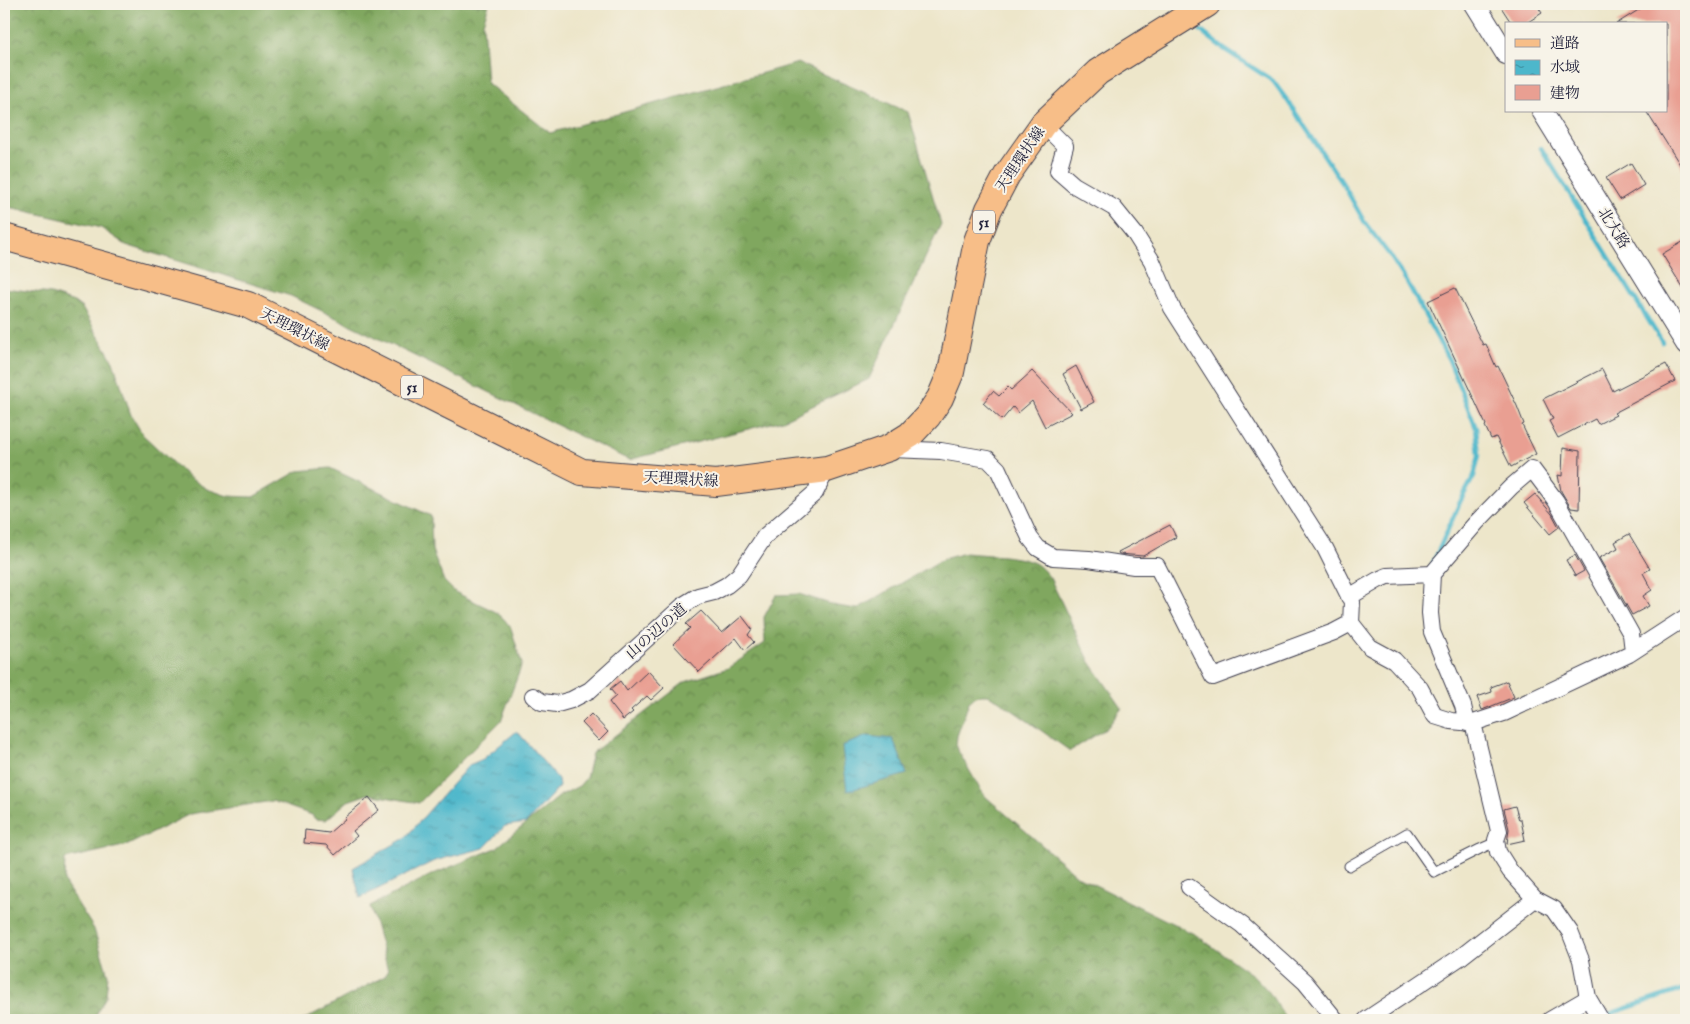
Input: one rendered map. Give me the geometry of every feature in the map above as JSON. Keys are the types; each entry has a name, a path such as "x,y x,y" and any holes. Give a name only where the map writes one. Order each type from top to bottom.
{"main road":[{"name":"天理環状線","path":"4,237 248,305 582,472 716,483 827,469 889,448 910,435 928,416 940,398 950,372 977,241 989,209 1006,175 1043,124 1098,72 1207,4"}],"street":[{"path":"1475,4 1505,52"},
{"name":"北大路","path":"1543,112 1686,344"},
{"path":"1043,124 1065,146 1058,171 1074,185 1114,208 1135,234 1152,261 1172,308 1325,548 1352,602 1351,622 1370,647 1394,660 1420,688 1435,716 1451,722 1470,723 1504,713 1634,650 1686,617"},
{"path":"889,448 941,451 988,459 998,469 1030,538 1038,548 1054,557 1090,559 1134,566 1157,566 1213,677 1334,632 1351,622"},
{"name":"山の辺の道","path":"533,696 542,702 557,704 571,700 590,690 685,604 698,596 714,592 727,585 739,575 765,536 815,493 827,469"},
{"path":"1601,1020 1588,998 1581,960 1570,932 1554,908 1535,899 1510,871 1498,852 1496,842 1499,832 1470,723 1432,632 1430,613 1432,574 1476,523 1532,469 1556,501 1632,634 1634,650"},
{"path":"1349,597 1387,576 1432,574"},
{"path":"1189,887 1242,925 1305,982 1336,1020"},
{"path":"1366,1020 1462,956 1535,899"},
{"path":"1550,1020 1588,998"}],"lane":[{"path":"1349,866 1407,834 1434,872 1496,842"}],"green space":[{"path":"4,4 489,4 483,23 487,83 550,133 798,63 908,112 941,224 869,379 783,420 629,460 291,296 126,245 101,228 4,206"},
{"path":"4,288 51,294 74,302 82,308 113,361 131,415 143,435 188,477 207,489 228,496 253,497 298,471 330,468 431,516 432,550 444,581 455,592 496,612 504,619 511,628 522,664 501,721 419,803 368,794 348,801 326,820 315,819 312,815 272,801 190,814 128,845 65,859 64,882 94,929 108,975 106,996 96,1015 88,1020 4,1020"},
{"path":"965,553 1017,558 1032,562 1042,569 1050,578 1090,662 1122,708 1107,728 1070,751 998,700 988,695 977,695 969,702 957,736 956,747 980,789 986,797 1079,877 1196,935 1254,976 1269,992 1287,1020 303,1020 385,976 388,970 370,906 431,875 496,848 561,795 579,786 586,778 592,753 685,682 728,668 765,643 764,617 776,595 799,594 837,606 857,609 943,559"}],"water":[{"path":"517,731 558,779 559,787 526,823 505,826 484,848 434,861 360,898 353,868 405,838 469,765 483,759"},
{"path":"867,736 893,739 907,774 847,791 842,746"}],"building":[{"path":"1499,4 1536,4 1542,13 1528,22 1511,22"},
{"path":"1648,4 1686,4 1686,174 1647,112 1668,112 1668,22 1619,22"},
{"path":"1631,163 1644,185 1620,200 1606,178"},
{"path":"1686,240 1686,293 1662,254"},
{"path":"1455,288 1483,345 1486,344 1496,367 1498,366 1517,406 1524,424 1522,425 1536,454 1511,467 1496,437 1491,439 1428,301"},
{"path":"1666,364 1675,381 1614,413 1616,415 1598,424 1595,419 1558,438 1549,421 1553,419 1543,399 1602,369 1613,391"},
{"path":"1076,366 1094,402 1081,409 1063,374"},
{"path":"1032,371 1072,413 1045,427 1032,401 1018,413 1013,407 1002,420 983,403 993,391 999,396 1008,387 1011,390"},
{"path":"1563,448 1580,451 1579,509 1571,508 1561,491 1558,475 1562,476"},
{"path":"1535,494 1552,514 1559,527 1550,534 1524,503"},
{"path":"1170,525 1176,537 1143,556 1119,554 1118,552"},
{"path":"1629,534 1650,569 1643,573 1652,590 1643,596 1649,606 1632,615 1599,558 1618,548 1615,542"},
{"path":"1575,555 1584,571 1575,576 1566,560"},
{"path":"701,611 722,633 742,616 752,629 748,635 754,642 745,650 736,638 699,672 673,644 690,628 686,624"},
{"path":"648,671 664,688 651,700 647,696 623,720 609,702 616,696 610,689 620,681 627,691"},
{"path":"1507,681 1514,697 1482,710 1477,697 1492,692 1491,687"},
{"path":"591,714 608,732 599,741 582,723"},
{"path":"369,797 379,810 353,831 357,836 335,855 326,845 304,843 305,830 329,833"},
{"path":"1515,806 1519,820 1521,820 1525,840 1507,844 1509,829 1504,809"}],"waterway":[{"path":"1201,31 1224,49 1273,81 1343,184 1365,223 1407,282 1449,360 1476,428 1479,455 1474,476 1460,502 1433,563"},
{"path":"1541,148 1662,342"},
{"path":"1680,370 1686,380"},
{"path":"1603,1016 1681,990 1686,986"}]}
